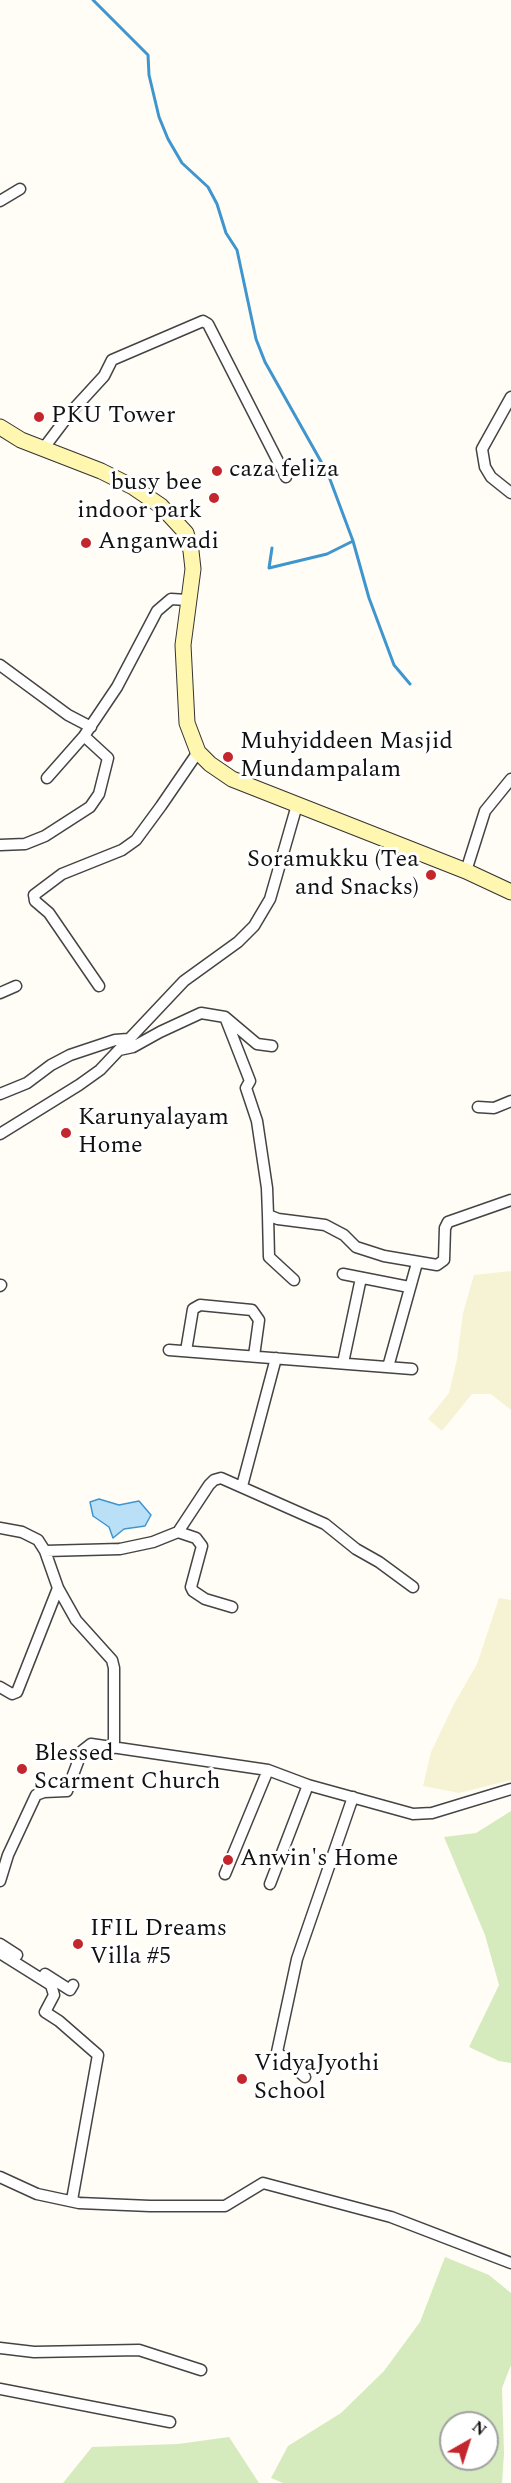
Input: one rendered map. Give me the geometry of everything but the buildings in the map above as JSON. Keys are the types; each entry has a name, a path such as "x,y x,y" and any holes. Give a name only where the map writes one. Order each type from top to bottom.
{"main road":[{"path":"0,427 21,440 100,471 133,487 161,506 186,533 193,569 187,600 183,645 184,686 187,723 198,752 232,779 466,871 511,892"}],"street":[{"path":"0,201 20,189"},
{"path":"43,449 71,412 104,376 112,360 203,321 208,324 286,477"},
{"path":"511,397 482,449 485,467 491,477 511,493"},
{"path":"47,778 91,727 117,687 157,611 171,599 187,600"},
{"path":"0,665 68,715 91,727"},
{"path":"0,845 25,844 45,836 90,807 99,794 108,758 84,736"},
{"path":"99,986 49,913 35,901 34,895 62,874 122,850 135,840 198,752"},
{"path":"466,871 485,811 511,779"},
{"path":"0,1134 100,1070 184,981 238,942 254,926 270,899 297,806"},
{"path":"0,993 16,986"},
{"path":"119,1050 133,1047 201,1013 225,1017 257,1044 272,1046"},
{"path":"225,1017 250,1082 246,1088 257,1121 267,1188 269,1257 294,1280"},
{"path":"0,1094 27,1083 51,1065 70,1055 115,1040 128,1039"},
{"path":"478,1107 494,1108 511,1101"},
{"path":"268,1215 278,1219 324,1225 344,1235 357,1247 417,1263 437,1265 444,1260 444,1228 448,1222 511,1200"},
{"path":"388,1367 417,1263"},
{"path":"343,1274 410,1287"},
{"path":"343,1363 361,1278"},
{"path":"186,1351 193,1309 200,1305 252,1310 259,1320 254,1356"},
{"path":"169,1350 412,1369"},
{"path":"242,1486 276,1358"},
{"path":"45,1551 136,1547 178,1532 214,1480 220,1478 325,1524 356,1549 379,1562 413,1587"},
{"path":"0,1528 30,1534 38,1540 45,1551 58,1588 76,1620 90,1639 112,1660 114,1668 114,1748"},
{"path":"178,1532 196,1538 202,1546 191,1587 193,1591 205,1599 232,1607"},
{"path":"0,1687 12,1694 17,1692 58,1588"},
{"path":"0,1881 4,1855 36,1795 67,1791 82,1750 91,1744 268,1770 308,1785 414,1814 432,1813 511,1789"},
{"path":"225,1874 268,1770"},
{"path":"270,1884 308,1785"},
{"path":"305,2077 277,2052 297,1959 353,1797"},
{"path":"0,1944 54,1983"},
{"path":"0,1953 54,1983 70,1990 72,1985"},
{"path":"54,1983 54,1995 45,2012 59,2021 98,2055 72,2200"},
{"path":"0,2177 37,2193 79,2203 150,2206 225,2206 263,2183 392,2217 511,2263"},
{"path":"0,2348 34,2352 139,2350 201,2370"},
{"path":"0,2389 170,2422"}],"shaded area":[{"path":"511,1271 511,1410 491,1394 472,1394 442,1431 428,1419 449,1393 457,1359 463,1313 474,1275"},
{"path":"499,1598 511,1600 511,1780 459,1793 423,1786 431,1752 454,1704 477,1664"}],"green space":[{"path":"511,1811 511,2063 499,2061 469,2047 499,1985 485,1935 444,1837 476,1833"},
{"path":"445,2257 489,2275 511,2293 511,2365 502,2388 504,2453 502,2483 283,2483 271,2478 288,2446 341,2413 384,2371 420,2322"},
{"path":"229,2437 259,2483 63,2483 92,2447 178,2444"}],"water":[{"path":"99,1499 119,1505 139,1501 151,1515 145,1526 124,1529 113,1538 109,1527 93,1516 90,1502"}],"waterway":[{"path":"93,0 148,55 149,75 159,117 168,139 182,163 208,187 217,204 226,233 237,250 256,339 265,362 328,474 353,541 327,554 269,568 272,548"},
{"path":"353,541 369,598 394,665 410,684"}],"place":[{"name":"PKU Tower","path":"39,417"},
{"name":"caza feliza","path":"217,471"},
{"name":"busy bee indoor park","path":"214,498"},
{"name":"Anganwadi","path":"86,543"},
{"name":"Muhyiddeen Masjid Mundampalam","path":"228,757"},
{"name":"Soramukku (Tea and Snacks)","path":"431,875"},
{"name":"Karunyalayam Home","path":"66,1133"},
{"name":"Blessed Scarment Church","path":"22,1769"},
{"name":"Anwin's Home","path":"228,1860"},
{"name":"IFIL Dreams Villa #5","path":"78,1944"},
{"name":"VidyaJyothi School","path":"242,2079"}]}
